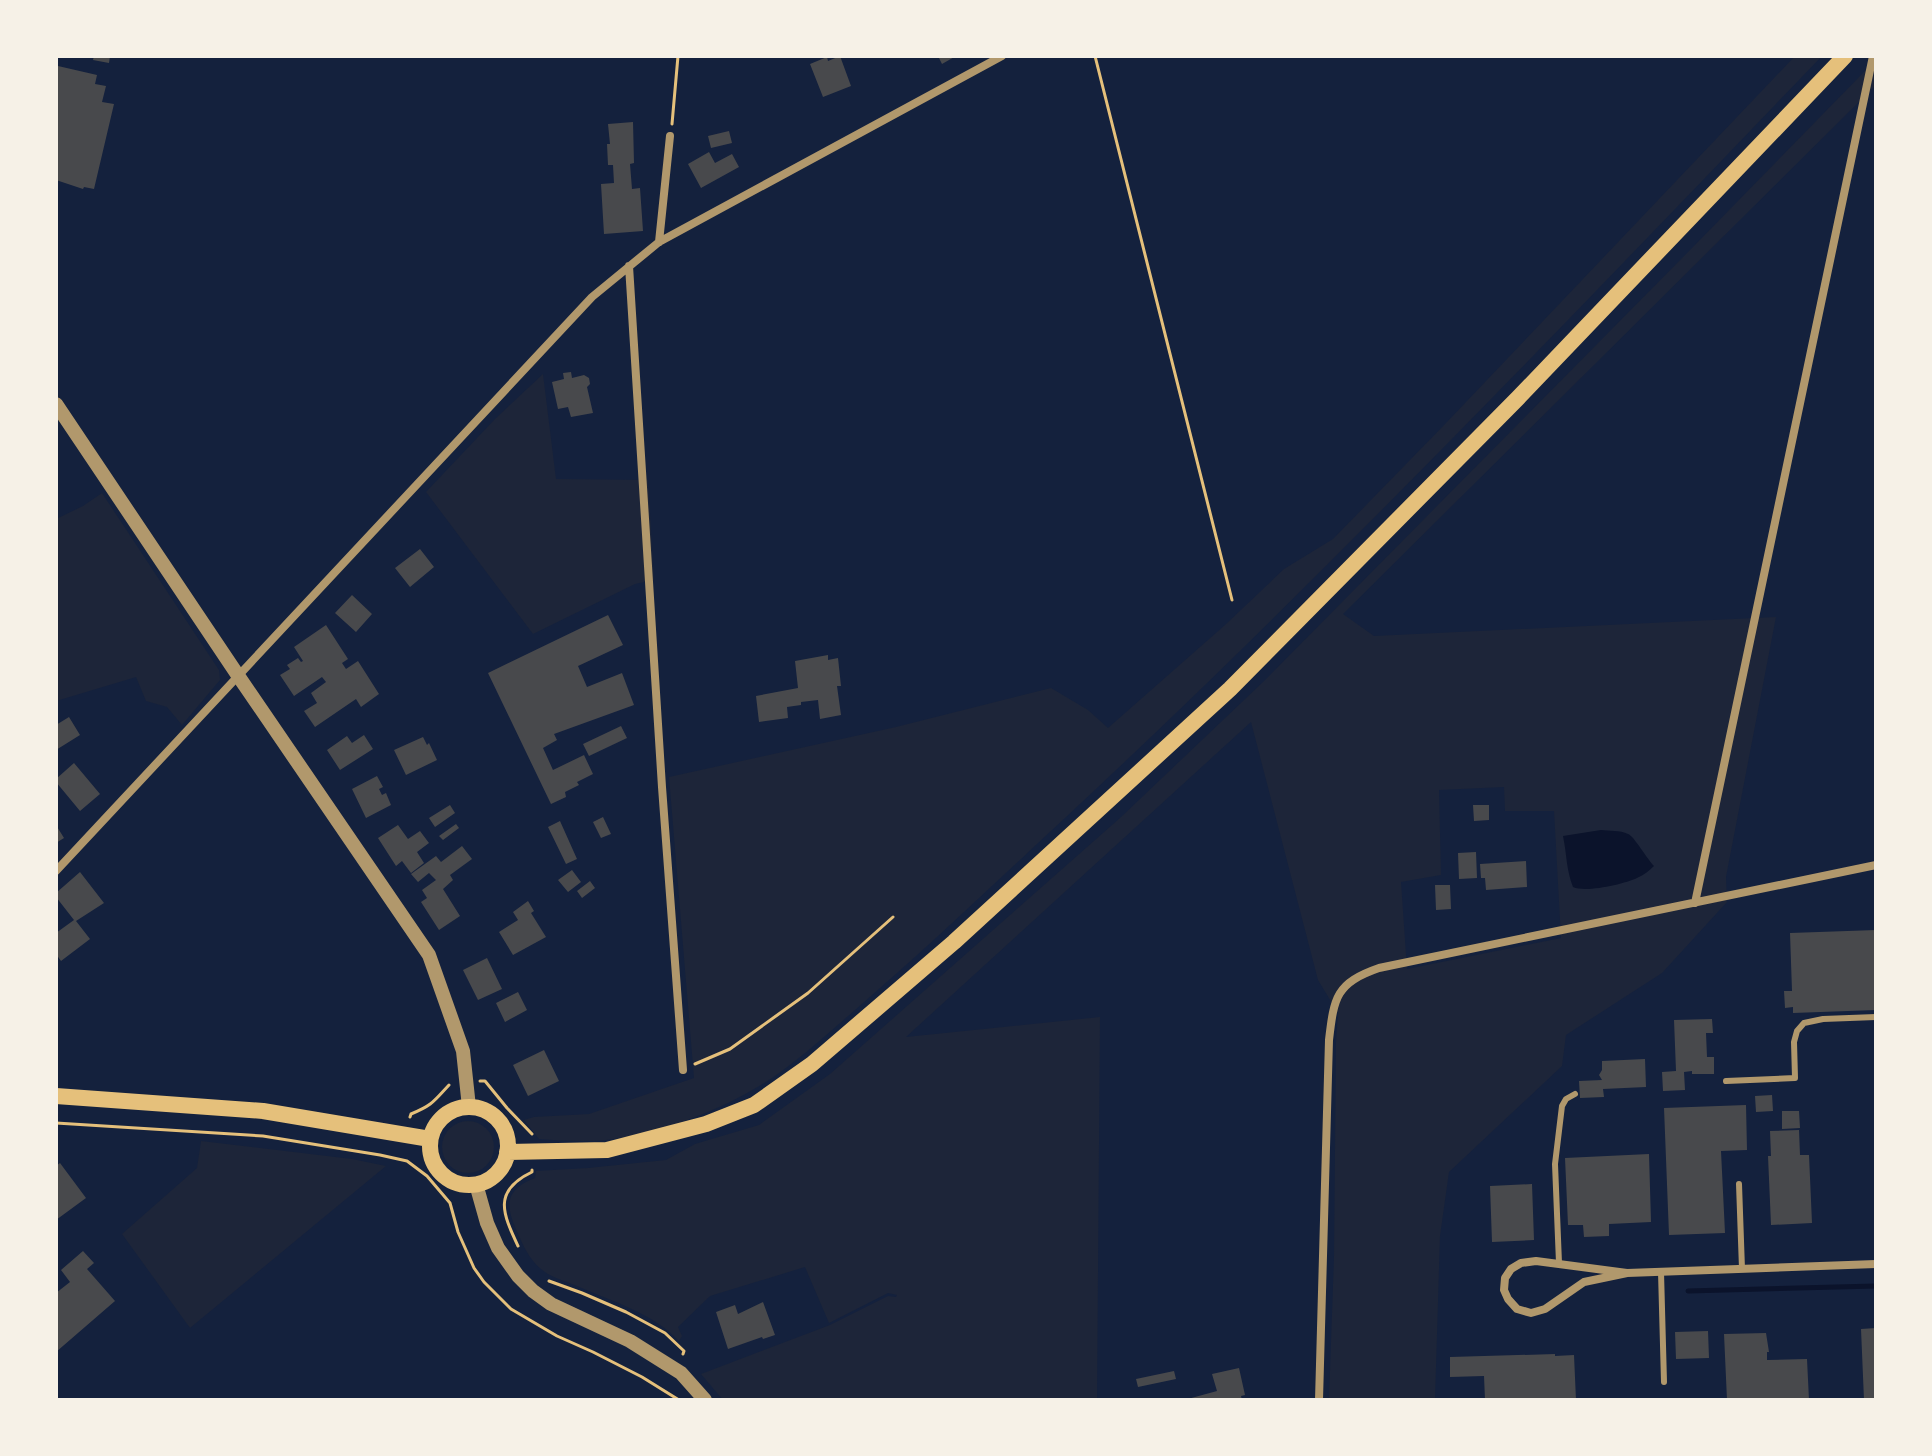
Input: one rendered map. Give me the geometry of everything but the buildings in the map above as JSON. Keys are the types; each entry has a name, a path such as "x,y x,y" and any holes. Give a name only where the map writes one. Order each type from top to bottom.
{"main road":[{"path":"507,1152 607,1150 706,1124 754,1105 812,1064 954,942 1230,689 1518,398 1845,56"},
{"path":"56,1096 263,1111 430,1139"},
{"path":"469,1107 480,1109 499,1121 508,1141 507,1152 500,1170 485,1182 464,1185 441,1174 430,1152 430,1139 440,1120 459,1108 469,1107"}],"street":[{"path":"56,871 592,297 659,242 1002,56"},
{"path":"1695,903 1873,56"},
{"path":"659,242 670,136"},
{"path":"629,266 683,1070"},
{"path":"56,404 429,955 463,1051 469,1107"},
{"path":"1319,1400 1329,1040 1332,1013 1341,989 1357,976 1379,968 1876,865"},
{"path":"476,1184 498,1248 533,1291 551,1304 630,1341 681,1373 702,1398"},
{"path":"1627,1273 1584,1282 1545,1309 1531,1313 1517,1309 1504,1290 1505,1278 1511,1269 1521,1263 1536,1261 1627,1273 1876,1264"}],"lane":[{"path":"1726,1081 1795,1078 1794,1042 1797,1031 1804,1023 1823,1019 1876,1017"},
{"path":"1559,1263 1555,1164 1562,1106 1566,1099 1575,1094"},
{"path":"1739,1184 1742,1269"},
{"path":"1661,1272 1664,1382"}],"path":[{"path":"670,136 678,56"},
{"path":"1095,56 1232,600"},
{"path":"683,1070 730,1049 808,993 893,917"},
{"path":"406,1135 411,1114 436,1100 448,1085 468,1082"},
{"path":"56,1123 263,1136 407,1161 427,1176 450,1203 454,1213"},
{"path":"503,1205 518,1245"},
{"path":"545,1279 626,1312 665,1333 684,1351 681,1373"}],"shaded area":[{"path":"1795,56 1822,56 1449,442 1259,632 987,891 821,1040 761,1085 678,1123 614,1139 539,1139 524,1120 589,1114 694,1078 669,777 896,727 1051,688 1088,710 1108,728 1284,569 1333,539"},
{"path":"1876,57 1876,85 1343,614 1374,636 1776,617 1726,877 1727,902 1662,973 1566,1035 1562,1066 1449,1172 1440,1236 1435,1400 1329,1400 1338,1013 1318,980 1251,722 906,1037 1100,1017 1097,1400 723,1400 701,1374 830,1325 888,1296 897,1295 888,1293 829,1323 805,1267 710,1296 678,1327 682,1336 679,1341 644,1315 551,1276 534,1262 511,1217 510,1201 517,1189 535,1178 536,1171 666,1160 695,1144 759,1125 830,1074 1120,818 1263,682","holes":["1504,787 1505,811 1554,811 1561,938 1407,969 1401,882 1441,875 1439,790"]},
{"path":"543,374 556,479 648,480 654,580 635,584 533,634 426,492 495,419"},
{"path":"102,493 219,670 220,680 182,725 167,707 146,701 136,677 56,701 56,519"},
{"path":"1601,830 1631,836 1654,866 1642,876 1623,883 1596,888 1573,887 1563,836"},
{"path":"468,1121 486,1129 494,1147 486,1165 468,1173 450,1165 442,1147 450,1129"},
{"path":"201,1141 386,1166 190,1328 122,1234 197,1168"}],"waterway":[{"path":"1688,1291 1876,1286"}]}
